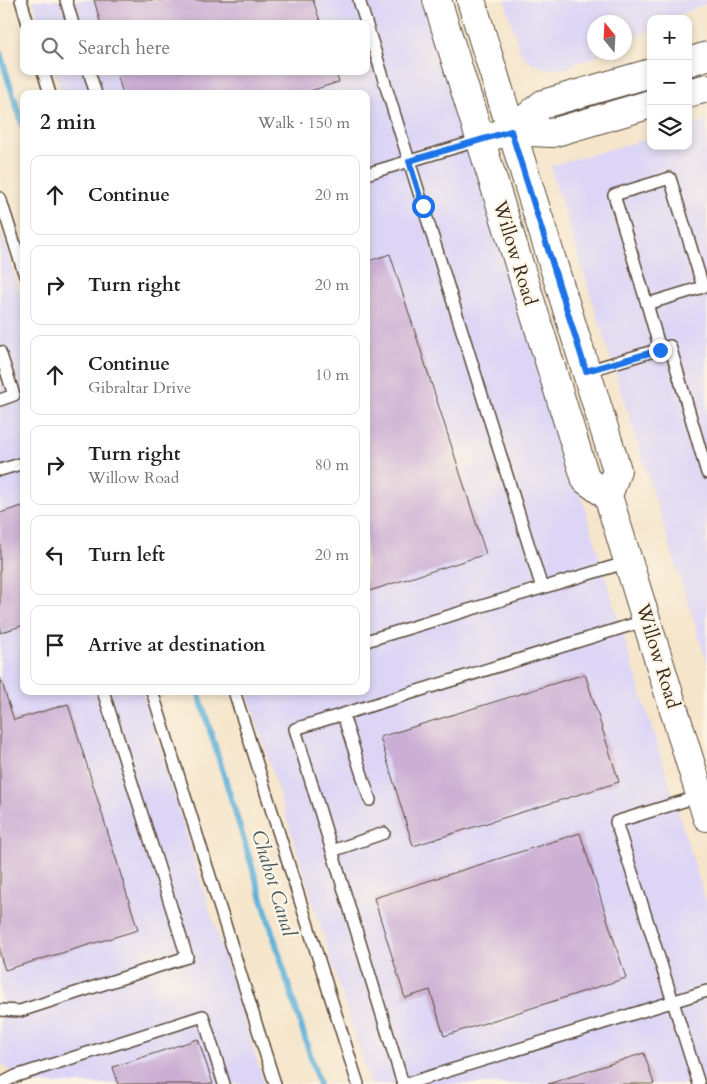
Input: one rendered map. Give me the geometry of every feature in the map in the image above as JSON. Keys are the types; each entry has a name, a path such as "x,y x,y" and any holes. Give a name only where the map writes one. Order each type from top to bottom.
{"street":[{"name":"Willow Road","path":"437,0 586,480 608,496"},
{"name":"Willow Road","path":"471,0 617,470 608,496 705,800"},
{"path":"692,61 707,56"},
{"path":"511,131 543,104 647,74"},
{"path":"692,92 707,88"},
{"path":"480,140 511,131 552,133 648,105"}],"lane":[{"path":"21,0 27,20"},
{"path":"66,0 72,20"},
{"path":"359,0 365,20"},
{"path":"370,35 542,588"},
{"path":"44,75 49,90"},
{"path":"90,75 95,90"},
{"path":"370,173 480,140"},
{"path":"647,304 703,287 670,178 614,194 660,350"},
{"path":"0,198 20,260"},
{"path":"586,371 670,346 707,473"},
{"path":"0,352 14,395 0,400"},
{"path":"0,470 20,464"},
{"path":"370,640 628,562"},
{"path":"647,620 295,729 404,1084 707,991"},
{"path":"0,1010 20,1011 187,957 104,695"},
{"path":"153,695 275,1084"},
{"path":"235,695 297,896 358,1084"},
{"path":"343,714 370,800"},
{"path":"698,1084 616,822 705,800"},
{"path":"332,851 384,834"},
{"path":"0,1084 16,1076 203,1016 224,1084"}],"shaded area":[{"path":"33,0 425,0 584,505 707,905 707,1084 370,1084 248,695 370,695 370,90 61,90 56,75 370,75 370,20 39,20"},
{"path":"505,0 707,0 707,3 680,15 647,15 647,31 632,39 632,15 587,15 587,60 565,68 548,69 531,63 520,53"},
{"path":"707,121 707,663 550,166 647,139 647,150 692,150 692,126"},
{"path":"0,229 20,292 20,695 143,695 264,1084 15,1084 10,1072 0,1061"}],"building":[{"path":"94,0 313,0 320,20 100,20"},
{"path":"117,75 336,75 339,82 313,90 122,90"},
{"path":"390,254 486,554 370,591 370,261"},
{"path":"20,507 20,626 0,633 0,513"},
{"path":"585,674 619,782 413,846 380,737"},
{"path":"0,677 14,720 68,704 138,930 5,970 0,955"},
{"path":"580,833 626,978 444,1036 430,990 405,998 374,898"},
{"path":"198,1039 213,1084 118,1084 113,1067"},
{"path":"644,1053 654,1084 548,1084"}],"waterway":[{"name":"Chabot Canal","path":"0,53 20,117"},
{"name":"Chabot Canal","path":"199,695 319,1084"}],"route":[{"path":"423,206 409,161 511,131 586,371 660,350"}]}
